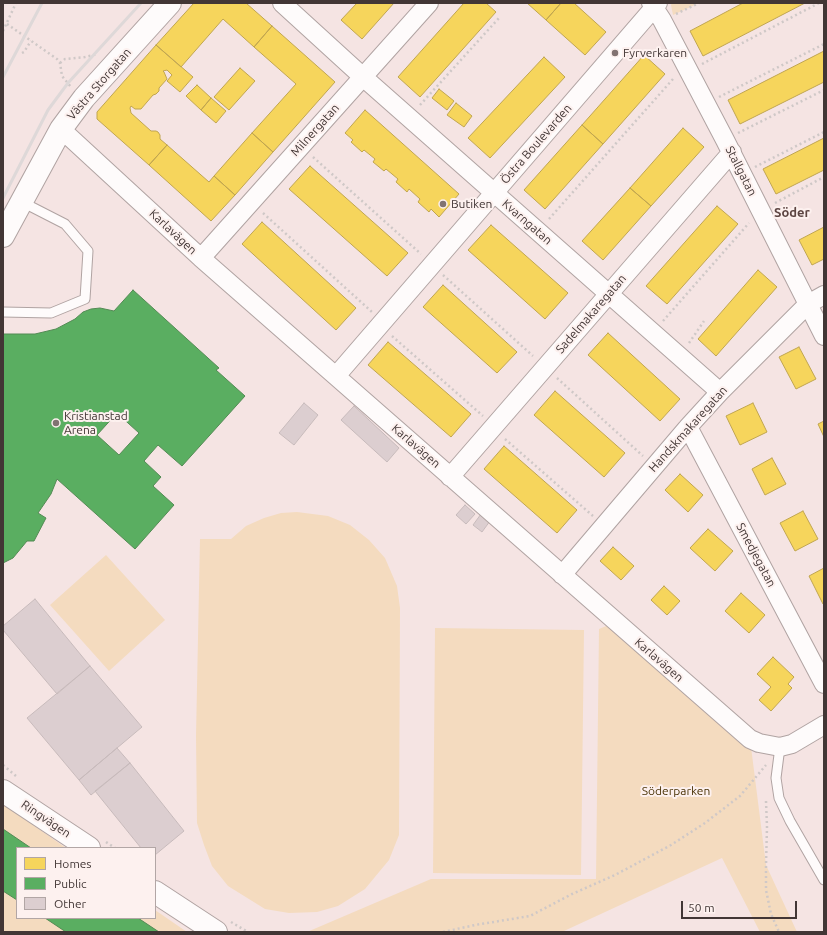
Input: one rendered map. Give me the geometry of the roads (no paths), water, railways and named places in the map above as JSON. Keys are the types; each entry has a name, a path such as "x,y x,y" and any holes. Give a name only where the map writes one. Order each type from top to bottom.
{"street":[{"name":"Västra Storgatan","path":"3,236 61,129 84,98 170,3"},
{"name":"Kvarngatan","path":"282,3 409,118 720,392"},
{"name":"Milnergatan","path":"200,258 429,3"},
{"name":"Stallgatan","path":"656,8 742,173 824,336"},
{"name":"Östra Boulevarden","path":"336,376 656,8"},
{"name":"Karlavägen","path":"61,129 200,258 750,739 759,743 780,747"},
{"name":"Sadelmakaregatan","path":"450,477 499,432 545,368 609,294 728,146"},
{"name":"Handskmakaregatan","path":"562,575 654,466 720,392 808,304 824,295"},
{"name":"Smedjegatan","path":"688,427 824,684"},
{"path":"780,747 792,744 824,725"},
{"name":"Ringvägen","path":"3,791 87,847"},
{"path":"156,893 216,932"}],"lane":[{"path":"3,312 51,313 85,299 88,251 65,224 22,202"},
{"path":"780,747 776,778 779,798 790,821 824,880"}],"railway":[{"path":"3,77 42,3"},
{"path":"3,198 48,110 68,83 141,3"}],"place":[{"name":"Fyrverkaren","path":"615,53"},
{"name":"Butiken","path":"443,204"},
{"name":"Kristianstad Arena","path":"56,423"}],"district":[{"name":"Söder","path":"792,213"}],"park label":[{"name":"Söderparken","path":"676,791"}]}
